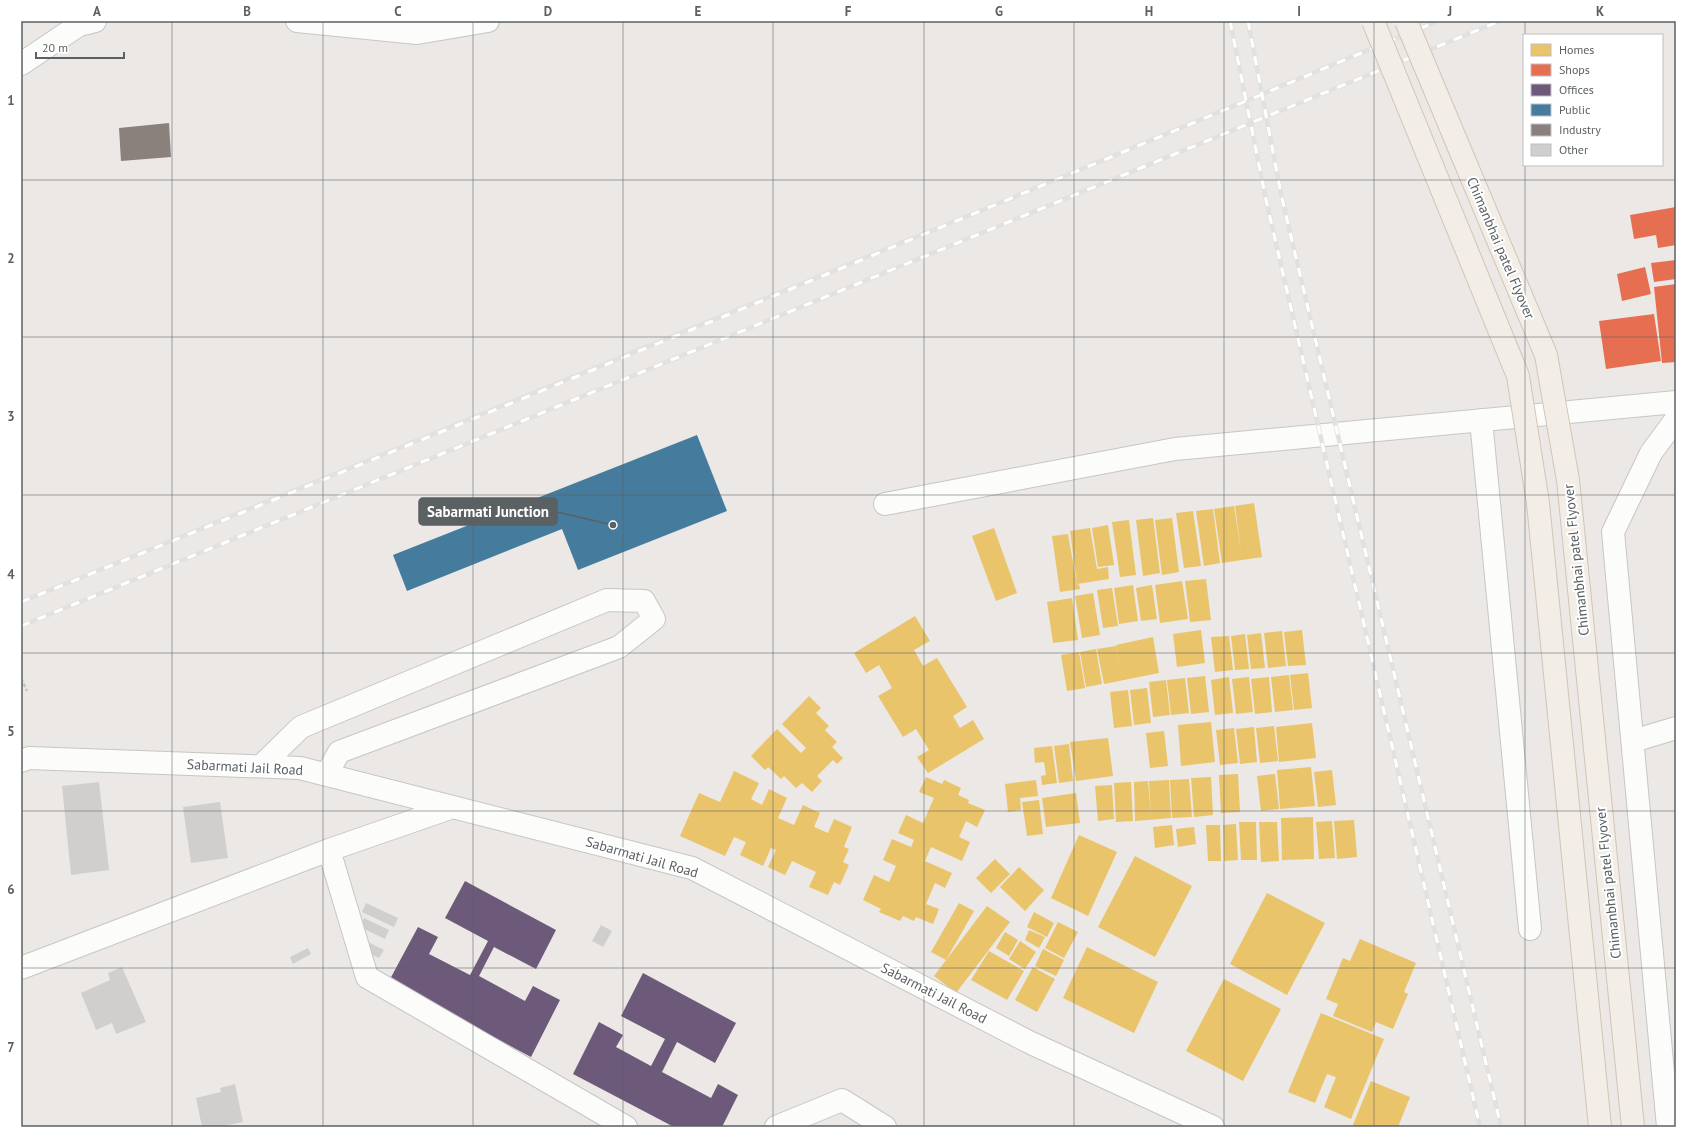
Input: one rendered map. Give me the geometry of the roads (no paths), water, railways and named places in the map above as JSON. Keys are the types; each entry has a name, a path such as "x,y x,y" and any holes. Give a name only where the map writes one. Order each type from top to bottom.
{"main road":[{"path":"1373,21 1518,376 1538,502 1600,1127"},
{"name":"Chimanbhai patel Flyover","path":"1406,21 1546,355 1568,480 1633,1127"}],"street":[{"path":"21,64 79,25 95,21"},
{"path":"297,21 417,33 488,21"},
{"path":"885,504 1175,449 1676,402"},
{"path":"1668,1127 1613,532 1651,454 1676,419"},
{"path":"1481,420 1530,929"},
{"path":"261,766 301,727 607,600 644,601 654,619 619,647 339,752 327,774"},
{"path":"1632,741 1676,728"},
{"name":"Sabarmati Jail Road","path":"21,761 29,758 300,768 692,868 1031,1043 1213,1127"},
{"path":"21,968 330,850 453,807"},
{"path":"330,850 367,977 626,1127"},
{"path":"776,1127 842,1100 885,1127"}],"railway":[{"path":"1230,21 1266,200 1480,1127"},
{"path":"1248,21 1281,194 1501,1127"},
{"path":"21,602 730,314 1438,21"},
{"path":"21,626 1500,21"}],"place":[{"name":"Sabarmati Junction","path":"613,525"}]}
